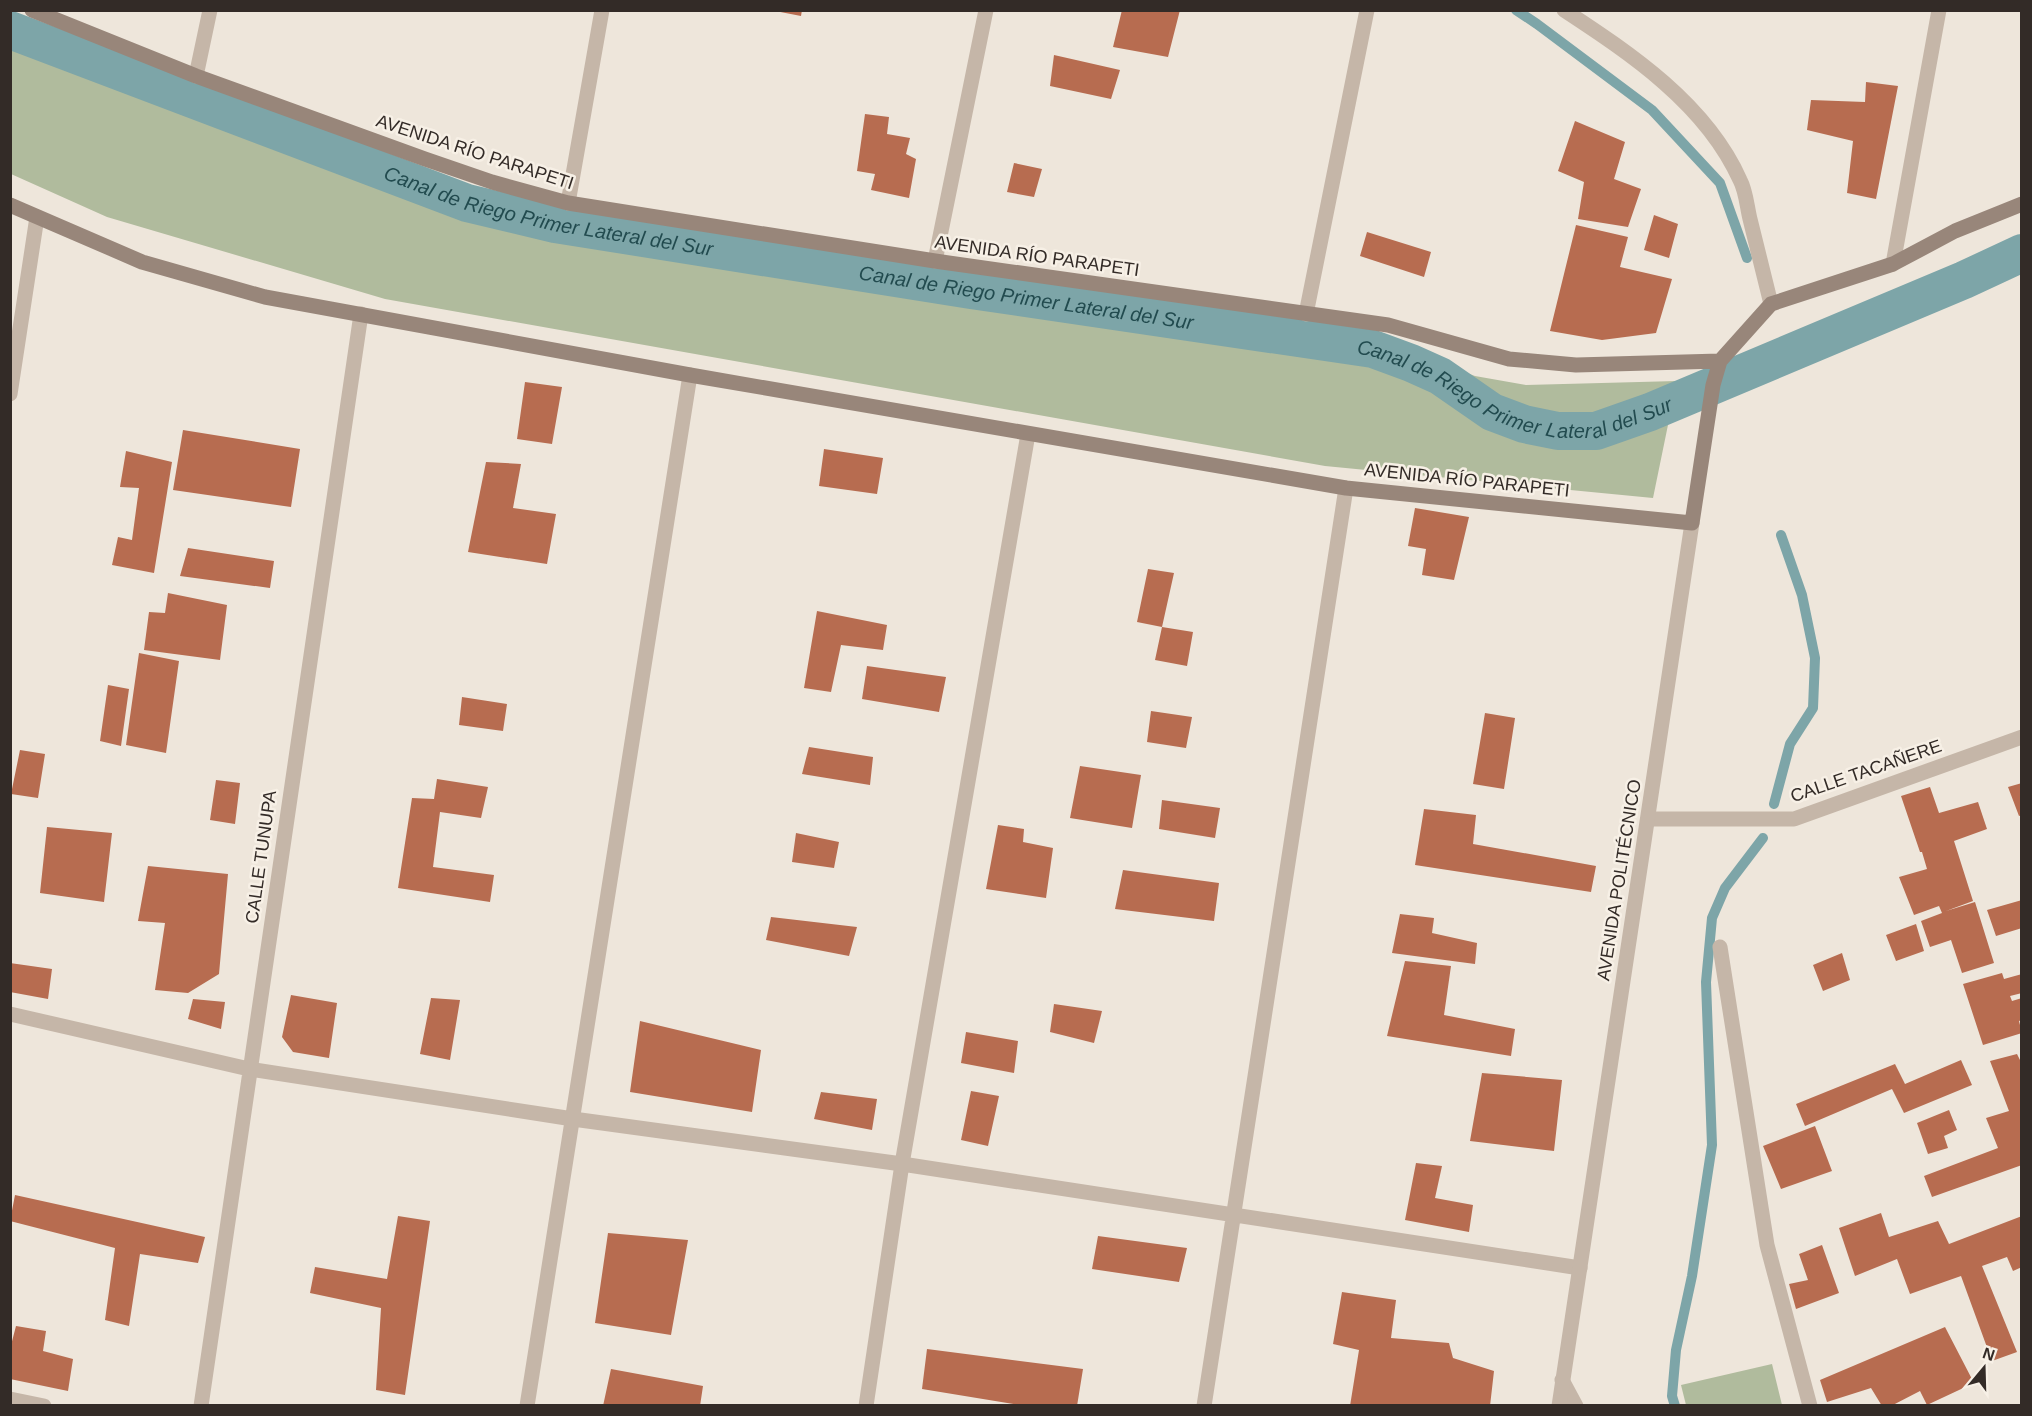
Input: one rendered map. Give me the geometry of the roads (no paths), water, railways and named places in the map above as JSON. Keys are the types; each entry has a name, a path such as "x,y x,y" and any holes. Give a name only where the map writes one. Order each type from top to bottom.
{"main road":[{"name":"AVENIDA RÍO PARAPETI","path":"32,10 196,76 425,159 492,182 568,203 935,261 1388,325 1509,359 1576,365 1720,361"},
{"path":"1720,361 1771,304 1893,264 1955,231 2022,204"},
{"name":"AVENIDA RÍO PARAPETI","path":"10,205 142,262 265,297 690,375 1346,488 1692,523"},
{"name":"AVENIDA POLITÉCNICO","path":"1692,523 1713,385 1720,361"}],"street":[{"path":"196,76 210,10"},
{"path":"568,203 602,10"},
{"path":"935,261 986,10"},
{"path":"1306,314 1367,10"},
{"path":"1564,10 1654,74 1693,111 1719,141 1741,181 1771,304"},
{"path":"1893,264 1939,10"},
{"path":"10,394 37,217"},
{"name":"CALLE TUNUPA","path":"201,1406 361,314"},
{"path":"527,1406 690,375"},
{"path":"866,1406 902,1164 1028,434"},
{"path":"1204,1406 1346,488"},
{"name":"AVENIDA POLITÉCNICO","path":"1558,1406 1692,523"},
{"name":"CALLE TACAÑERE","path":"1648,819 1794,819 2022,737"},
{"path":"1720,947 1767,1245 1810,1406"},
{"path":"10,1014 249,1069 573,1119 902,1164 1580,1268"},
{"path":"1562,1380 1576,1406"},
{"path":"10,1400 44,1406"}],"waterway":[{"path":"1516,10 1652,110 1720,183 1747,258"},
{"name":"Canal de Riego Primer Lateral del Sur","path":"10,30 467,203 555,224 971,290 1373,349 1440,376 1492,412 1524,424 1558,431 1596,431 1650,412 1964,280 2022,253"},
{"path":"1774,804 1790,744 1813,708 1815,658 1802,595 1781,535"},
{"path":"1675,1406 1672,1396 1676,1350 1692,1276 1712,1145 1706,982 1712,918 1725,888 1763,838"}]}
